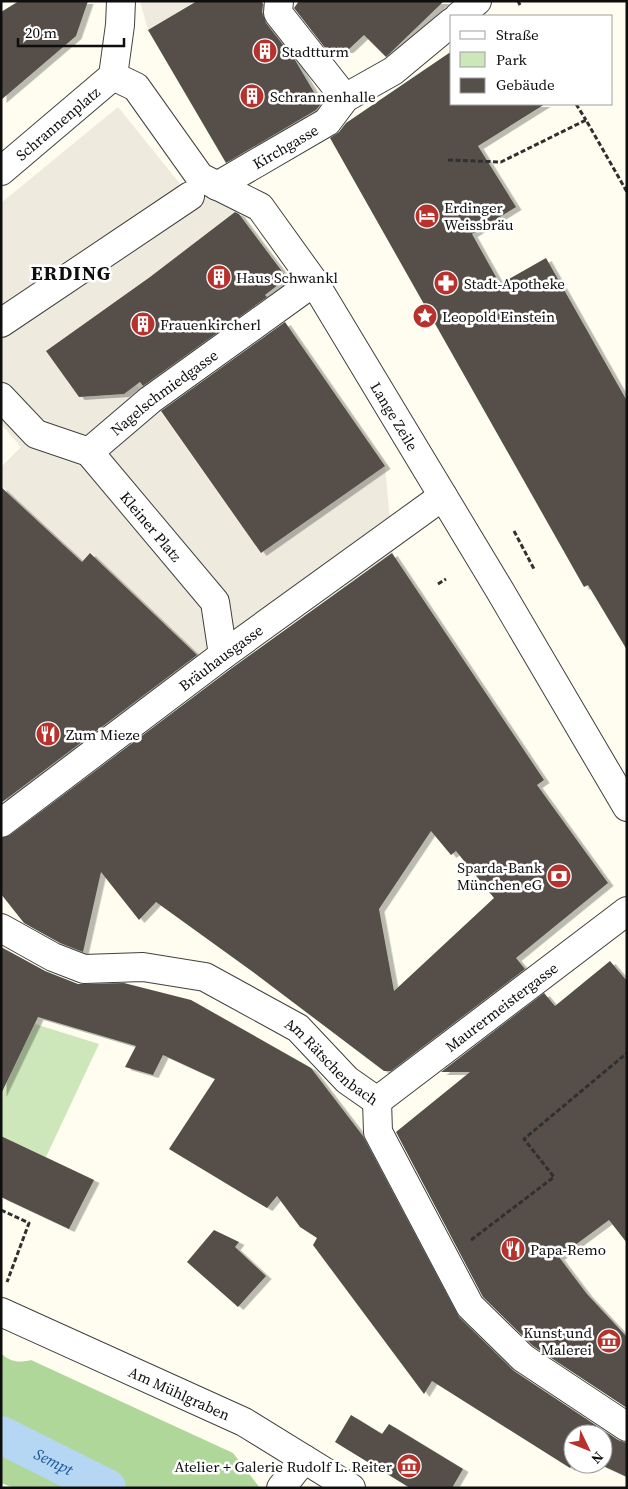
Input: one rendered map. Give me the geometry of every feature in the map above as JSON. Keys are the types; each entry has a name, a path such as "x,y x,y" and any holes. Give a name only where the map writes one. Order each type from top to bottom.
{"street":[{"path":"113,76 120,25 121,1"},
{"path":"279,1 278,13 291,32 345,98"},
{"path":"460,15 477,1"},
{"name":"Kirchgasse","path":"217,186 327,122 345,98 393,71 450,24"},
{"name":"Schrannenplatz","path":"1,171 113,76"},
{"name":"Lange Zeile","path":"113,76 136,87 200,178 260,207 314,282 499,589 627,807"},
{"path":"1,322 190,196"},
{"name":"Nagelschmiedgasse","path":"89,452 150,400 314,282"},
{"path":"1,397 36,434 89,452"},
{"name":"Kleiner Platz","path":"89,452 215,602 223,656"},
{"name":"Bräuhausgasse","path":"1,823 223,656 442,496"},
{"name":"Maurermeistergasse","path":"377,1102 627,911"},
{"name":"Am Rätschenbach","path":"1,928 52,956 84,969 143,967 205,977 298,1028 347,1080 377,1102 378,1132 470,1306 523,1358 627,1427"},
{"name":"Am Mühlgraben","path":"3,1300 244,1422 351,1488"},
{"path":"281,1488 304,1459"}],"path":[{"path":"577,105 627,192"},
{"path":"448,160 501,162 586,120"},
{"path":"514,531 534,569"},
{"path":"438,584 446,579"},
{"path":"445,1260 554,1177 524,1139 627,1052"},
{"path":"1,1210 29,1222 3,1300"}],"green space":[{"path":"35,1024 99,1044 46,1157 1,1136 1,1094"},
{"path":"1,1353 15,1361 31,1360 233,1453 260,1488 14,1488 1,1483"}],"shaded area":[{"path":"140,1 196,1 148,30"},
{"path":"118,107 190,196 203,194 231,203 237,211 150,277 46,351 79,397 124,394 136,385 160,411 261,553 385,466 393,553 262,642 114,753 1,843 1,792 182,640 91,553 82,562 1,484 1,467 21,447 1,424 1,203"}],"building":[{"path":"19,1 88,1 76,36 1,100 1,12"},
{"name":"Schrannenhalle","path":"197,1 262,1 262,12 266,23 295,60 321,104 316,110 226,163 148,30"},
{"path":"299,1 444,1 386,57 364,35 348,50 326,49 294,8"},
{"path":"450,52 450,105 543,105 478,146 516,207 472,234 500,284 546,258 627,401 627,650 588,585 584,587 330,138 339,132 346,123"},
{"path":"235,212 239,214 287,278 265,295 267,297 143,386 140,382 124,394 79,397 46,351 150,277"},
{"path":"285,322 385,466 261,553 161,411"},
{"path":"1,487 82,562 90,553 197,655 1,803"},
{"path":"392,553 544,780 537,785 608,883 516,958 525,969 391,1071 384,1071 253,972 156,902 139,920 101,872 83,952 60,943 24,923 1,894 1,838 10,835 232,668","holes":["431,831 451,855 456,851 494,898 394,991 379,909"]},
{"path":"1,947 45,971 78,984 124,983 191,1000 311,1068 363,1136 459,1317 514,1371 594,1424 563,1424 563,1464 432,1381 424,1394 313,1245 317,1238 300,1227 277,1196 267,1208 169,1149 215,1079 163,1055 153,1075 125,1067 136,1046 38,1017 1,1094"},
{"path":"610,961 627,981 627,1243 609,1220 559,1257 587,1294 627,1337 627,1408 533,1346 483,1297 396,1132 470,1072 441,1072 544,993 555,1006"},
{"path":"1,1136 94,1180 69,1229 1,1197"},
{"path":"214,1230 239,1242 235,1247 266,1276 238,1307 187,1262"},
{"path":"351,1415 382,1434 389,1424 463,1469 452,1488 410,1488 335,1442"},
{"path":"613,1437 627,1443 627,1477 613,1470"}],"waterway":[{"name":"Sempt","path":"1,1435 107,1488"}],"place":[{"name":"Stadtturm","path":"265,51"},
{"name":"Schrannenhalle","path":"252,96"},
{"name":"Erdinger Weissbräu","path":"427,216"},
{"name":"Haus Schwankl","path":"219,277"},
{"name":"Stadt-Apotheke","path":"446,283"},
{"name":"Leopold Einstein","path":"425,316"},
{"name":"Frauenkircherl","path":"143,324"},
{"name":"Zum Mieze","path":"48,734"},
{"name":"Sparda-Bank München eG","path":"559,876"},
{"name":"Papa-Remo","path":"513,1249"},
{"name":"Kunst und Malerei","path":"609,1341"},
{"name":"Atelier + Galerie Rudolf L. Reiter","path":"409,1466"}],"district":[{"name":"ERDING","path":"71,273"}]}
